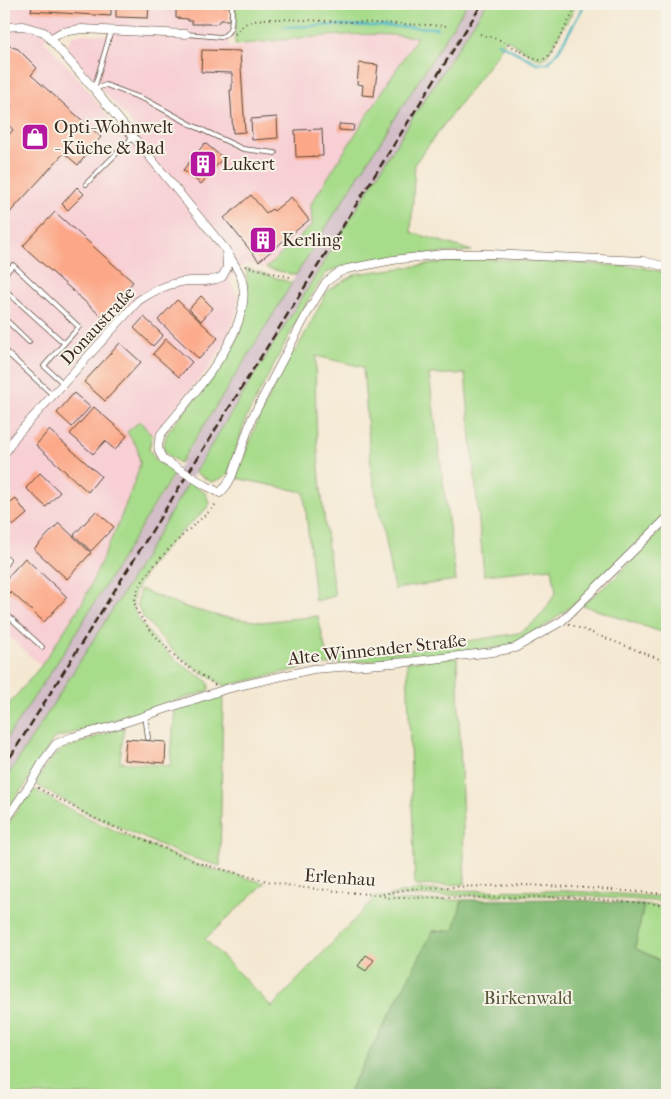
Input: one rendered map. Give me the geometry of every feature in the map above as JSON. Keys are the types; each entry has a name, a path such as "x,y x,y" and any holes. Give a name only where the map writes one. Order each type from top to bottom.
{"street":[{"path":"4,27 23,26 44,32 94,89 226,250 242,279 241,310 230,344 210,373 161,434 158,442 158,450 164,460 220,493 232,476 252,418 310,308 326,282 338,273 347,269 394,260 443,254 491,254 642,261 667,267"},
{"path":"50,39 62,32 82,29 186,34"},
{"name":"Donaustraße","path":"4,455 15,437 138,301 146,295 170,285 190,281 204,282 222,277 227,268 226,250"},
{"name":"Alte Winnender Straße","path":"4,823 56,744 72,737 117,725 220,690 313,669 407,662 515,648 562,621 667,518"}],"lane":[{"path":"186,34 221,37 225,35 230,30 232,4"},
{"path":"94,89 111,31"},
{"path":"94,89 106,85 146,100 192,125 243,149 275,153"},
{"path":"86,184 132,137"},
{"path":"4,275 13,265 79,327 44,366 64,384"},
{"path":"4,289 64,343"},
{"path":"4,318 29,342"},
{"path":"4,350 54,396"},
{"path":"4,568 8,559"},
{"path":"4,612 42,647"},
{"path":"145,715 148,738"}],"path":[{"path":"480,34 500,40 537,60 542,60 550,55 578,4"},
{"path":"231,39 244,24 263,19 448,26"},
{"path":"233,263 290,277"},
{"path":"220,493 218,501 212,509 166,551 150,570 138,590 134,604 139,617 178,659 209,680 220,690"},
{"path":"562,621 667,662"},
{"name":"Erlenhau","path":"30,784 96,819 198,863 297,887 377,895 416,888 523,886 572,887 667,894"},
{"path":"377,895 390,898 570,897 667,905"}],"shaded area":[{"path":"4,4 230,4 229,48 296,39 329,37 378,35 417,37 311,204 312,225 266,268 245,263 230,281 239,298 235,317 224,345 208,369 152,436 140,421 128,432 137,447 140,463 137,475 119,522 83,602 41,666 4,632","holes":["68,24 113,27 113,35 79,34 72,37 67,45 68,51 134,126 124,136 75,75 44,41 49,32 59,31"]},
{"path":"467,4 486,4 410,122 121,596 4,782 4,742 68,646 296,275"}],"green space":[{"path":"235,4 467,4 296,275 266,268 312,225 311,204 417,37 372,34 349,35 235,45"},
{"path":"486,4 577,4 547,56 541,59 536,58 506,39 498,53 415,163 411,232 472,251 403,256 341,267 326,273 304,307 246,418 228,474 211,482 195,472 410,122"},
{"path":"478,258 641,267 667,273 667,514 583,597 545,626 514,645 458,653 311,666 225,686 197,669 175,653 143,617 137,604 140,589 182,606 218,616 262,622 318,616 327,657 411,650 519,633 532,624 544,611 556,592 552,568 484,575 465,374 429,374 456,580 394,589 371,468 363,367 316,356 316,417 320,477 335,596 315,601 304,492 236,478 257,422 291,352 296,351 328,290 356,274"},
{"path":"246,268 292,283 180,463 170,457 165,450 166,436 219,369 237,339 245,309"},
{"path":"140,421 152,436 149,449 156,460 174,473 68,646 4,742 4,710 41,666 83,602 119,522 140,463 137,447 127,432"},
{"path":"189,482 205,493 209,502 208,507 153,562 136,589 133,605 139,619 151,635 177,661 206,680 209,684 209,690 53,739 25,785 4,813 4,782 121,596"},
{"path":"667,524 667,634 582,605 615,578"},
{"path":"457,657 465,884 415,886 407,662"},
{"path":"223,693 220,866 183,855 91,815 35,784 49,761 63,749 124,727 120,762 170,766 175,708"},
{"path":"32,788 63,806 120,833 197,865 265,883 205,939 272,1007 373,900 371,897 391,896 392,901 462,900 454,931 433,931 347,1095 4,1095 4,830"},
{"path":"415,890 569,891 667,897 667,902 569,895 391,896"},
{"name":"Birkenwald","path":"566,899 644,905 635,948 667,964 667,1095 347,1095 433,931 454,930 462,900"},
{"path":"644,905 667,907 667,964 635,948"}],"building":[{"path":"32,4 111,4 111,16 31,11"},
{"path":"116,4 149,4 148,18 116,17"},
{"path":"192,4 221,4 221,6 230,6 229,20 221,20 216,24 192,24 192,21 188,21 188,19 176,18 176,9 189,10 189,8 192,8"},
{"path":"4,44 18,49 37,68 31,75 101,137 78,165 64,153 4,219 4,140 13,130 4,114 12,106 4,98"},
{"path":"202,50 240,51 245,132 233,133 230,90 232,90 232,73 201,72"},
{"path":"359,63 378,65 374,96 362,95 363,85 357,84"},
{"path":"277,117 278,138 252,140 251,119"},
{"path":"339,124 354,125 353,131 339,130"},
{"path":"322,129 323,156 296,157 295,130"},
{"name":"Lukert","path":"205,143 223,158 201,184 183,170"},
{"path":"77,187 84,194 68,210 62,204"},
{"name":"Kerling","path":"251,195 266,213 272,209 274,211 291,197 309,220 259,261 224,218"},
{"path":"55,212 133,282 102,317 23,246"},
{"path":"201,296 213,308 201,321 189,309"},
{"path":"177,300 218,338 199,359 158,320"},
{"path":"144,317 163,335 153,346 134,328"},
{"path":"166,339 192,362 179,377 153,354"},
{"path":"120,343 141,362 105,401 84,382"},
{"path":"74,393 90,407 72,427 57,413"},
{"path":"94,407 127,436 115,450 105,441 93,454 70,434"},
{"path":"49,430 101,476 88,492 36,445"},
{"path":"40,473 60,492 46,507 26,488"},
{"path":"16,499 27,514 13,526 4,514 4,508"},
{"path":"96,511 114,527 91,551 74,535"},
{"path":"59,523 91,553 67,579 34,549"},
{"path":"25,558 67,597 44,622 11,592 8,595 4,591 4,581"},
{"path":"126,739 166,742 165,763 124,760"},
{"path":"366,955 374,960 366,971 358,966"}],"waterway":[{"path":"498,43 537,63 548,63 559,50 585,4"},
{"path":"284,27 340,25 437,28"}],"railway":[{"path":"4,767 482,4"}],"place":[{"name":"Opti-Wohnwelt - Küche & Bad","path":"35,137"},
{"name":"Lukert","path":"203,164"},
{"name":"Kerling","path":"263,240"}]}
